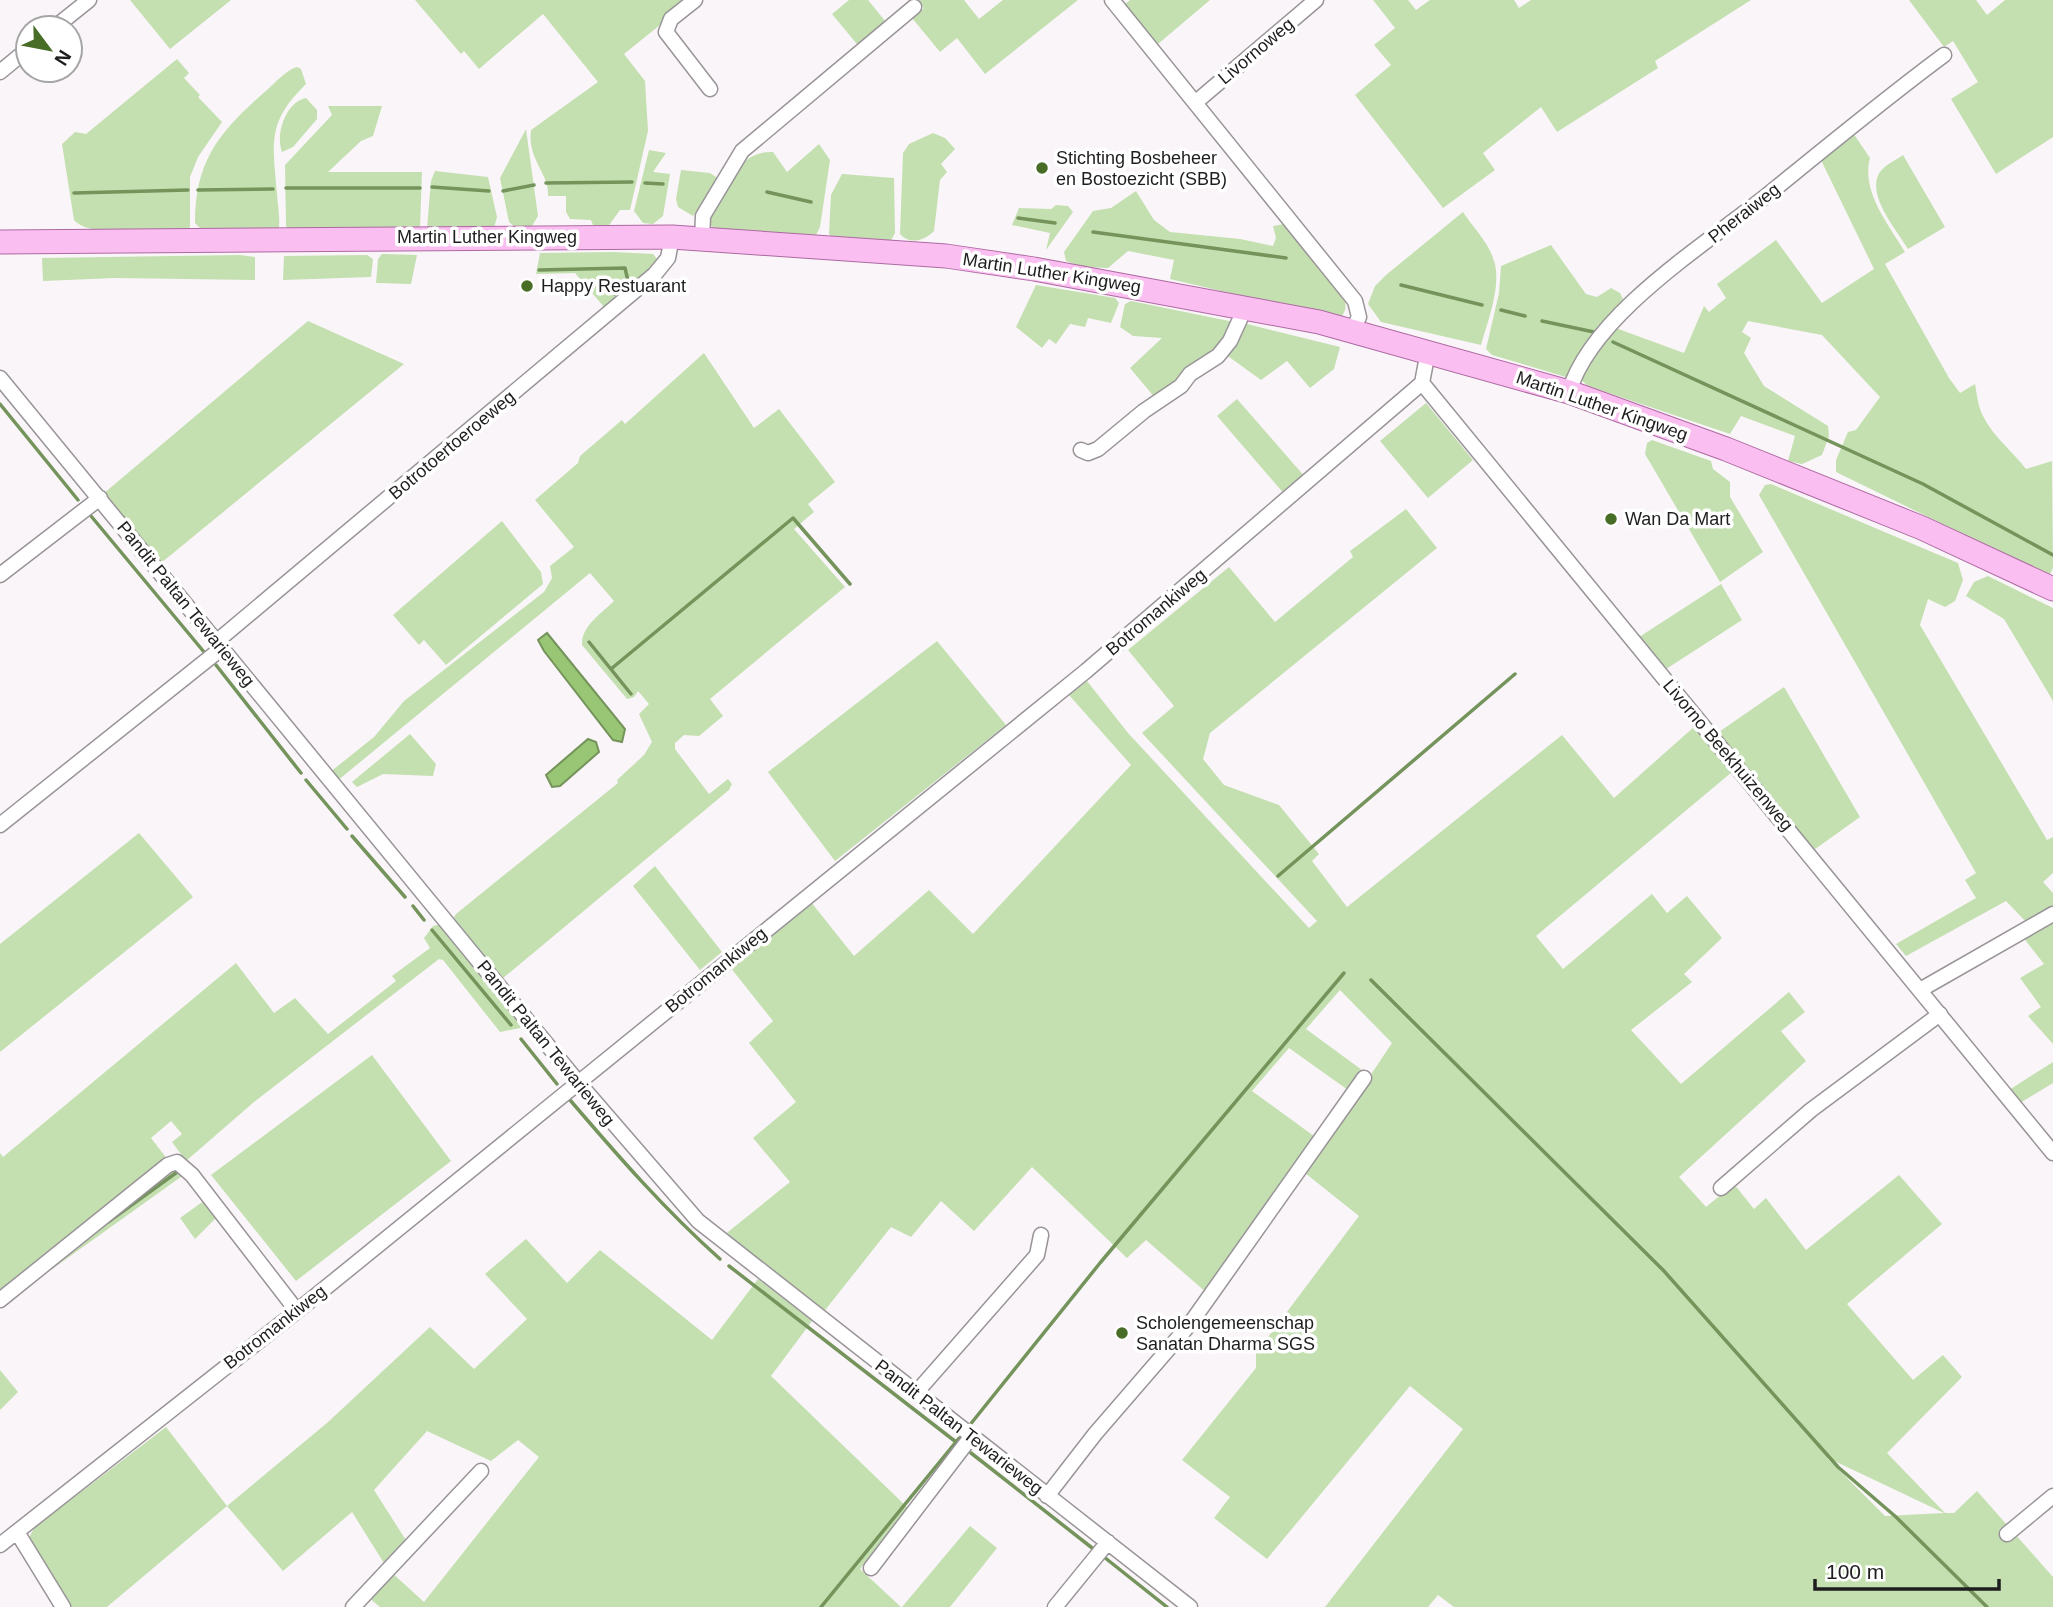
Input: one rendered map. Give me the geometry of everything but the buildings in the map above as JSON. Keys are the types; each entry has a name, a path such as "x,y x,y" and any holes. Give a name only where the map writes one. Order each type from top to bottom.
{"main road":[{"name":"Martin Luther Kingweg","path":"0,242 672,237 798,243 946,256 1207,299 1352,331 1569,393 1726,449 1922,528 2053,589"}],"street":[{"path":"72,14 89,0"},
{"path":"695,0 671,19 666,32 710,89"},
{"path":"1112,0 1355,301 1359,317 1352,331"},
{"name":"Livornoweg","path":"1196,102 1316,0"},
{"path":"702,240 703,216 742,151 914,7"},
{"name":"Pheraiweg","path":"1569,393 1574,374 1586,356 1632,303 1879,103 1944,55"},
{"path":"0,72 14,60"},
{"name":"Botrotoertoeroeweg","path":"0,824 219,645 655,274 668,258 672,237"},
{"path":"1081,450 1088,453 1098,449 1144,411 1181,386 1190,374 1219,356 1230,341 1241,317"},
{"path":"1422,383 1427,351"},
{"name":"Pandit Paltan Tewarieweg","path":"0,377 577,1081 698,1221 915,1394 1191,1607"},
{"name":"Livorno Beekhuizenweg","path":"1422,383 2053,1153"},
{"name":"Botromankiweg","path":"0,1545 297,1311 577,1081 1086,671 1422,383"},
{"path":"0,575 100,498"},
{"path":"1920,990 2053,915"},
{"path":"1721,1188 1811,1110 1940,1014"},
{"path":"1047,1496 1095,1434 1190,1324 1364,1078"},
{"path":"0,1300 168,1165 177,1162 192,1175 297,1311"},
{"path":"915,1394 1037,1255 1041,1235"},
{"path":"871,1568 971,1437"},
{"path":"354,1607 481,1471"},
{"path":"2007,1534 2053,1496"},
{"path":"16,1532 63,1607"},
{"path":"1055,1607 1108,1542"}],"shaded area":[{"path":"130,0 231,0 170,49"},
{"path":"415,0 691,0 624,54 645,81 648,131 630,210 620,210 607,228 593,225 591,220 570,219 566,212 566,196 548,196 546,181 532,150 531,130 598,82 543,14 479,69 464,51 461,54"},
{"path":"849,0 868,0 886,22 861,49 832,14"},
{"path":"917,0 964,0 979,19 1003,0 1078,0 985,74 957,38 940,52 912,18 924,8"},
{"path":"1130,0 1210,0 1158,44 1125,4"},
{"path":"1373,0 1408,0 1416,10 1430,0 1514,0 1519,8 1531,0 1751,0 1655,61 1658,68 1557,132 1541,107 1483,153 1495,170 1443,208 1355,95 1391,65 1374,45 1395,28"},
{"path":"1909,0 1976,0 1987,15 2005,0 2053,0 2053,137 1996,174 1951,99 1978,82 1953,41 1944,47"},
{"path":"177,59 189,73 184,78 222,122 198,157 190,177 190,227 186,230 110,232 82,226 74,220 62,144 75,132 86,134"},
{"path":"297,67 301,69 306,84 284,110 275,135 274,161 279,228 201,229 195,223 196,201 206,163 214,148 236,119 285,73"},
{"path":"306,98 317,110 317,119 293,147 282,152 280,137 284,120 293,106"},
{"path":"328,106 382,106 373,136 361,141 328,172 422,172 420,228 288,229 285,165 332,115"},
{"path":"526,129 538,216 532,226 516,228 509,222 500,178"},
{"path":"1851,130 1870,158 1869,183 1878,207 1905,252 1885,264 1949,378 1960,393 1975,384 1980,409 1987,423 2026,469 2052,461 2053,568 2049,576 1836,472 1836,460 1848,432 1856,430 1880,397 1822,335 1748,321 1742,332 1751,338 1744,353 1764,386 1828,426 1829,436 1822,455 1802,464 1788,461 1795,436 1741,416 1730,434 1588,386 1580,379 1580,372 1613,327 1684,353 1704,306 1709,312 1726,298 1717,284 1776,240 1822,303 1874,269 1819,156"},
{"path":"933,133 945,138 955,149 941,164 947,172 940,180 934,231 921,239 908,240 900,234 903,153 909,144"},
{"path":"819,144 830,160 820,227 816,235 809,237 719,231 711,226 708,212 734,172 751,157 773,152 787,172"},
{"path":"649,150 666,153 653,172 670,174 663,216 653,224 643,223 634,211"},
{"path":"1903,155 1945,227 1908,249 1884,212 1876,191 1880,172"},
{"path":"681,170 710,173 719,179 693,216 678,207 676,199"},
{"path":"435,171 488,177 497,217 494,228 427,228 431,181"},
{"path":"842,174 894,178 895,233 890,242 832,237 829,234 831,195"},
{"path":"1136,191 1154,220 1170,232 1240,239 1273,246 1276,238 1273,226 1285,224 1342,294 1345,310 1342,316 1340,319 1170,279 1174,260 1128,251 1108,268 1082,267 1066,261 1064,252 1093,211 1111,208"},
{"path":"1056,205 1068,206 1073,212 1046,250 1050,233 1012,225 1019,208 1051,209"},
{"path":"1463,212 1487,246 1496,268 1493,302 1481,345 1381,322 1368,304 1375,286"},
{"path":"1551,245 1586,294 1597,297 1611,288 1620,293 1624,301 1566,377 1492,355 1486,349 1499,293 1501,266"},
{"path":"540,253 653,254 658,260 643,279 604,307 575,273 536,274"},
{"path":"382,254 417,255 411,284 376,283 378,259"},
{"path":"367,255 373,259 371,277 283,280 284,256"},
{"path":"255,257 255,280 115,278 43,281 42,258"},
{"path":"1036,285 1115,298 1119,303 1111,323 1088,318 1085,327 1070,324 1056,344 1049,339 1042,348 1016,327"},
{"path":"1131,301 1234,322 1224,346 1156,399 1130,368 1162,338 1133,336 1120,327 1125,304"},
{"path":"308,321 404,364 161,563 103,494"},
{"path":"1243,325 1340,347 1334,369 1310,388 1287,361 1261,380 1225,354"},
{"path":"704,353 754,428 779,409 835,482 808,504 814,512 794,529 845,587 710,699 723,716 699,736 684,735 675,743 675,749 709,794 728,779 732,784 729,790 502,979 454,917 618,783 617,780 644,755 652,742 639,714 649,704 638,691 634,697 627,699 582,645 589,626 614,601 590,573 342,777 337,780 329,773 374,737 404,701 544,592 552,578 550,566 574,547 535,500 578,463 580,456 622,420 625,424"},
{"path":"1237,399 1306,478 1286,496 1217,416"},
{"path":"1426,403 1473,460 1428,498 1380,441"},
{"path":"1652,440 1711,461 1713,469 1730,482 1730,497 1763,552 1720,582 1645,454 1647,443"},
{"path":"1771,484 1958,563 1963,580 1955,601 1945,607 1928,599 1920,625 2047,840 2053,837 2053,873 2043,882 2053,893 2053,911 2029,925 2006,901 1906,956 1896,944 1976,898 1965,880 1976,873 1759,495 1765,485"},
{"path":"1406,509 1437,548 1210,733 1203,759 1224,785 1279,805 1319,854 1312,861 1347,907 1562,735 1614,798 1695,726 1732,772 1536,936 1563,969 1652,894 1667,913 1687,896 1722,938 1684,974 1692,982 1631,1030 1681,1084 1789,992 1805,1012 1781,1031 1806,1061 1679,1177 1706,1207 1734,1184 1754,1209 1766,1198 1806,1250 1899,1175 1942,1224 1847,1304 1913,1380 1943,1355 1962,1377 1887,1453 1945,1513 1954,1513 1977,1491 2053,1577 2053,1607 1454,1607 1438,1595 1428,1607 1325,1607 1463,1429 1410,1386 1267,1559 1214,1518 1230,1497 1182,1460 1256,1368 1256,1353 1359,1216 1305,1173 1392,1043 1340,990 1306,1029 1362,1070 1348,1090 1289,1048 1252,1091 1318,1139 1207,1293 1146,1240 1127,1258 1032,1167 974,1231 941,1201 911,1237 891,1227 822,1314 723,1236 790,1182 753,1138 796,1102 749,1043 773,1021 730,967 811,902 854,956 929,890 973,934 1131,765 1069,695 1087,681 1128,733 1309,928 1317,921 1142,733 1174,706 1128,650 1229,567 1275,622 1353,557 1350,551","holes":["1827,1458 1944,1513 1885,1516"]},
{"path":"502,521 541,572 543,584 446,665 424,640 419,645 393,615"},
{"path":"1988,576 2053,608 2053,701 2004,619 1966,596 1974,582"},
{"path":"1721,584 1742,620 1663,671 1636,639"},
{"path":"547,633 625,729 622,742 613,740 544,651 538,640"},
{"path":"937,641 1006,725 835,861 768,772"},
{"path":"1784,687 1860,817 1811,852 1716,734"},
{"path":"410,734 436,764 433,776 383,774 357,787 352,782"},
{"path":"588,739 596,742 599,752 560,786 552,787 546,775"},
{"path":"139,833 193,897 0,1052 0,944"},
{"path":"655,866 722,952 700,970 633,886"},
{"path":"2053,918 2053,1044 2028,1016 2041,1007 2020,978 2044,964 2022,936"},
{"path":"442,924 521,1024 520,1028 500,1032 443,960 439,959 254,1102 186,1161 172,1142 182,1134 171,1121 151,1138 168,1160 0,1295 0,1153 3,1157 236,963 274,1013 295,998 328,1034 396,981 392,976 430,948 424,938 433,926"},
{"path":"372,1055 451,1161 296,1281 211,1175"},
{"path":"2053,1062 2053,1083 2020,1103 2009,1090"},
{"path":"170,1167 185,1174 34,1282 31,1277"},
{"path":"205,1200 217,1217 195,1239 180,1218"},
{"path":"526,1239 567,1283 600,1250 712,1340 758,1279 812,1321 771,1376 909,1509 860,1569 901,1607 380,1607 368,1597 391,1572 424,1602 539,1457 518,1440 491,1461 427,1431 374,1490 409,1545 387,1568 352,1512 283,1571 227,1506 327,1423 430,1327 474,1369 527,1319 485,1274"},
{"path":"0,1370 18,1392 0,1410"},
{"path":"166,1427 227,1506 107,1607 68,1607 29,1538 34,1528"},
{"path":"970,1526 997,1548 950,1607 902,1607"}],"waterway":[{"path":"546,183 632,182"},
{"path":"645,183 663,184"},
{"path":"503,191 534,185"},
{"path":"432,187 489,191"},
{"path":"286,188 420,188"},
{"path":"198,190 273,189"},
{"path":"74,193 188,190"},
{"path":"767,192 811,202"},
{"path":"1018,218 1055,223"},
{"path":"1093,232 1286,258"},
{"path":"539,270 625,268 628,281 615,294"},
{"path":"1401,285 1482,305"},
{"path":"1501,310 1525,316"},
{"path":"1542,321 1594,332"},
{"path":"1613,342 1923,484 2053,555"},
{"path":"0,404 78,500"},
{"path":"91,516 204,652"},
{"path":"611,669 793,518 850,584"},
{"path":"589,642 631,694"},
{"path":"216,665 301,773"},
{"path":"1278,876 1515,674"},
{"path":"306,780 347,829"},
{"path":"352,836 405,897"},
{"path":"413,906 424,920"},
{"path":"432,930 511,1025"},
{"path":"969,1426 1100,1263 1344,973"},
{"path":"1371,980 1664,1271 1838,1467 1896,1517 1987,1607"},
{"path":"521,1039 557,1084"},
{"path":"570,1100 661,1202 720,1259"},
{"path":"108,1222 180,1170"},
{"path":"729,1266 956,1442"},
{"path":"821,1607 960,1437"},
{"path":"971,1453 1096,1551"},
{"path":"1104,1557 1167,1607"}],"place":[{"name":"Stichting Bosbeheer en Bostoezicht (SBB)","path":"1042,168"},
{"name":"Happy Restuarant","path":"527,286"},
{"name":"Wan Da Mart","path":"1611,519"},
{"name":"Scholengemeenschap Sanatan Dharma SGS","path":"1122,1333"}]}
